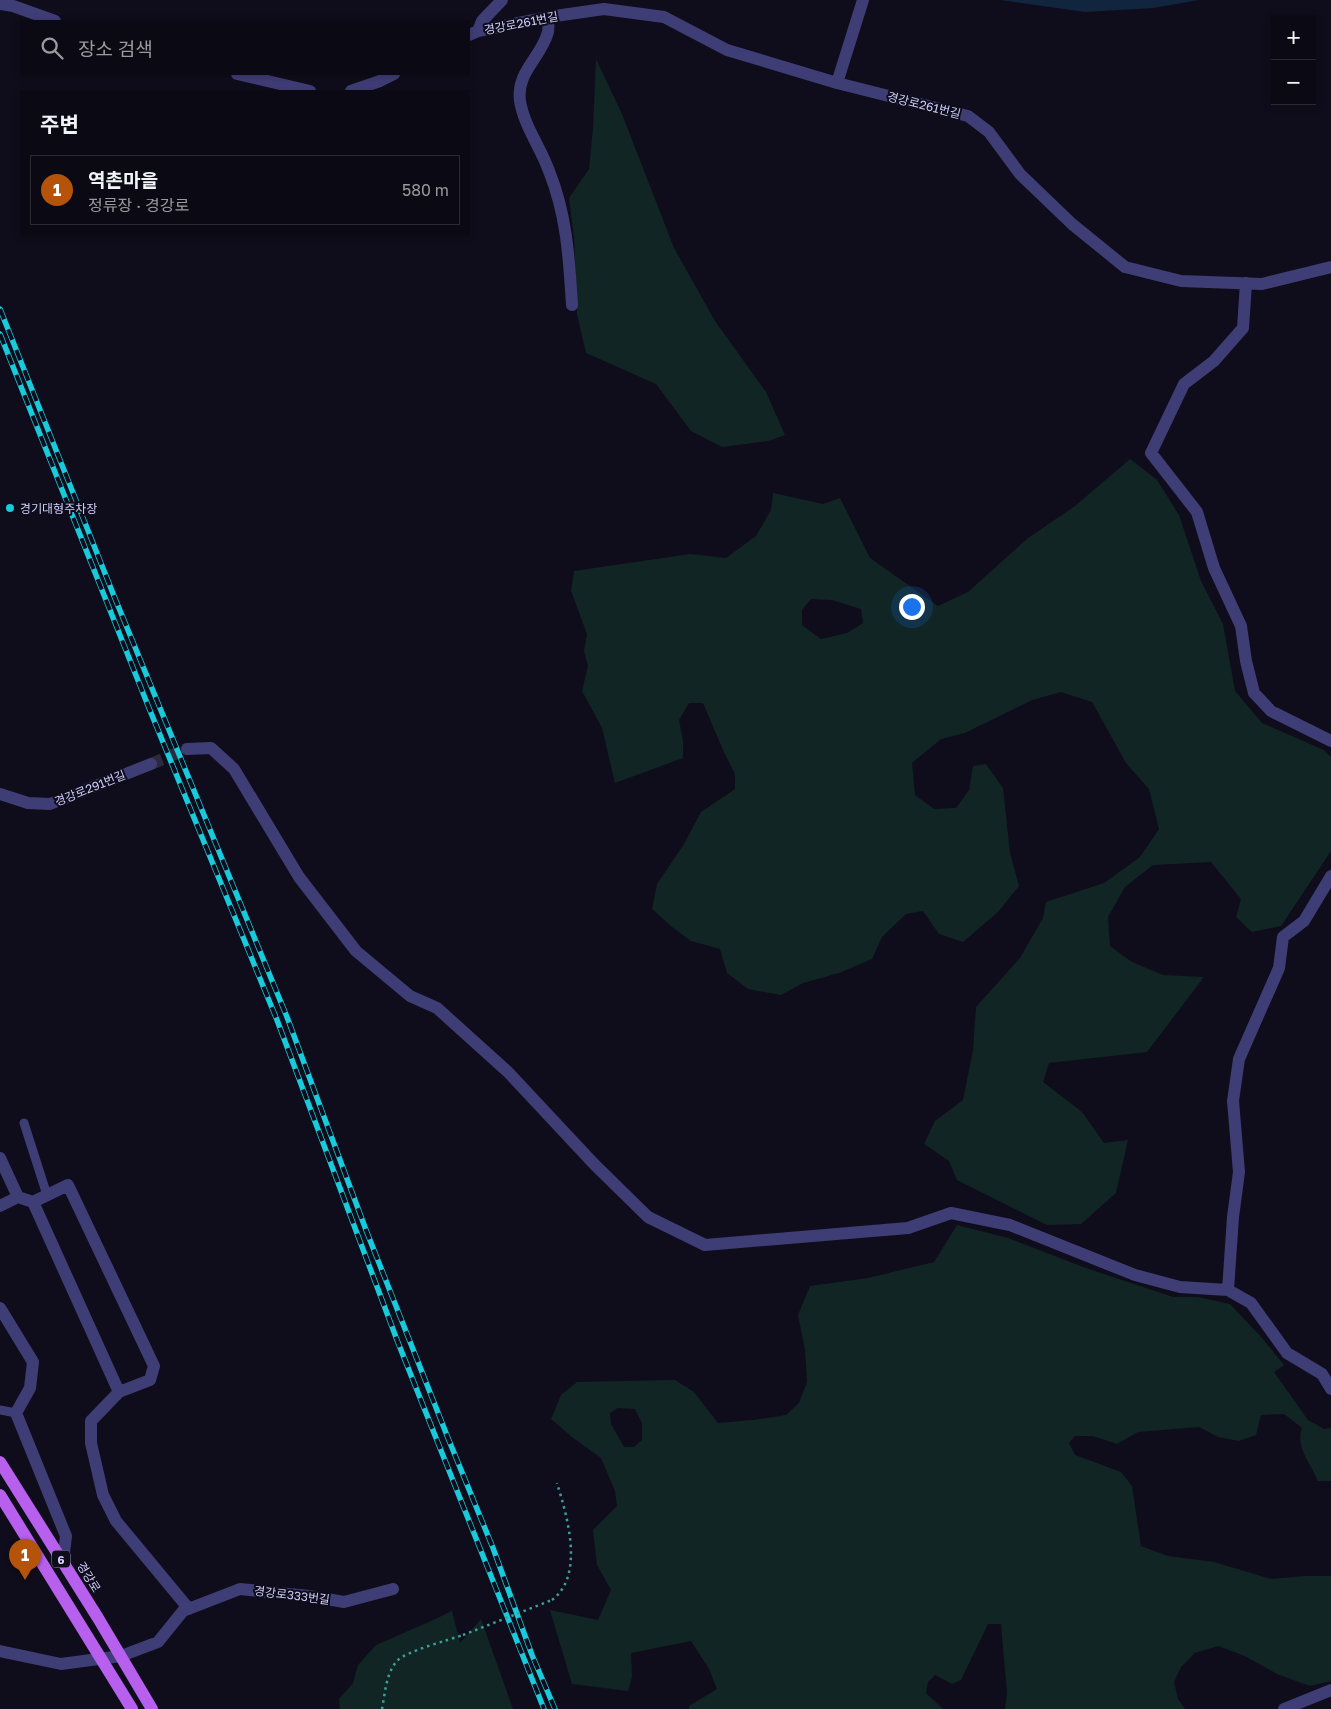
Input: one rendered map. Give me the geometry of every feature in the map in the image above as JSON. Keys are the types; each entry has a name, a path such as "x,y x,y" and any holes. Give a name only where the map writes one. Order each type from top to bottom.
{"main road":[{"name":"경강로","path":"0,1462 63,1561 152,1709"},
{"name":"6","path":"0,1495 132,1709"}],"street":[{"path":"473,33 502,0"},
{"path":"837,83 863,0"},
{"path":"0,4 13,6 53,20"},
{"name":"경강로261번길","path":"473,33 548,17 604,9 664,17 727,50 837,83 968,116 989,132 1020,174 1072,224 1125,266 1181,282 1246,284 1262,284 1331,267"},
{"path":"548,17 548,31 540,50 520,83 520,101 527,124 549,171 566,228 572,306"},
{"path":"241,75 306,90"},
{"path":"354,90 392,75"},
{"path":"1246,284 1243,328 1214,361 1184,384 1151,453 1197,512 1214,568 1241,626 1246,660 1254,693 1271,711 1331,741"},
{"path":"187,749 211,748 234,769 299,877 356,951 410,996 437,1008 508,1072 594,1164 648,1217 705,1245 908,1228 951,1213 1010,1225 1135,1275 1180,1287 1228,1290 1251,1303 1287,1353 1322,1374 1331,1389"},
{"name":"경강로291번길","path":"0,794 28,803 50,804 151,764"},
{"path":"1228,1290 1233,1217 1239,1172 1233,1101 1239,1059 1279,968 1283,937 1304,921 1331,876"},
{"path":"0,1158 18,1198"},
{"path":"0,1206 18,1198 33,1202 68,1185 154,1366 150,1380 119,1392 91,1422 91,1443 103,1496 116,1521 189,1609"},
{"path":"33,1202 119,1392"},
{"path":"0,1308 33,1362 30,1388 16,1413 66,1536 63,1561"},
{"name":"경강로333번길","path":"0,1651 61,1664 121,1656 158,1642 182,1611 240,1589 309,1596 344,1602 393,1589"},
{"path":"1284,1709 1331,1690"}],"lane":[{"path":"24,1124 47,1195"},
{"path":"0,1410 16,1413"}],"path":[{"path":"382,1709 390,1674 398,1660 552,1600 560,1594 568,1577 572,1551 568,1520 557,1483"}],"green space":[{"path":"596,59 622,114 674,248 715,321 766,392 785,435 768,441 722,447 691,431 656,384 586,353 577,314 574,237 569,198 589,169"},
{"path":"1130,459 1157,480 1179,515 1201,581 1223,624 1235,691 1262,723 1324,750 1331,757 1331,851 1281,926 1252,932 1236,917 1241,899 1211,862 1153,865 1125,887 1108,917 1110,946 1132,962 1163,975 1204,977 1147,1052 1049,1063 1043,1082 1082,1112 1104,1143 1128,1140 1116,1193 1081,1224 1047,1225 957,1180 949,1161 924,1144 935,1121 963,1100 973,1050 976,1007 1020,958 1043,918 1046,902 1104,883 1140,857 1159,829 1149,789 1126,763 1092,702 1061,692 1032,700 965,733 941,739 912,763 915,795 934,809 956,808 969,790 973,766 986,764 1003,788 1010,853 1019,886 998,912 963,942 939,934 923,911 906,914 882,937 872,959 839,973 803,983 781,995 748,989 727,973 720,949 691,941 652,909 657,884 684,844 701,812 735,789 735,774 703,703 689,703 679,720 683,741 683,758 615,783 602,728 582,691 588,666 584,651 587,634 571,591 574,571 690,554 726,558 756,536 771,510 773,493 823,504 840,498 870,558 938,606 968,592 1028,538 1075,506","holes":["811,599 832,600 861,609 863,623 847,633 821,639 802,625 802,610"]},
{"path":"957,1225 1008,1238 1083,1267 1173,1297 1198,1297 1230,1304 1284,1365 1274,1372 1308,1420 1324,1429 1331,1428 1331,1481 1318,1481 1302,1449 1300,1435 1302,1428 1284,1414 1261,1415 1256,1435 1239,1441 1218,1437 1199,1427 1138,1432 1117,1444 1093,1436 1075,1436 1069,1443 1075,1455 1121,1472 1132,1486 1141,1546 1168,1556 1214,1562 1271,1579 1331,1576 1331,1681 1310,1686 1277,1674 1245,1656 1218,1646 1195,1653 1181,1667 1174,1682 1178,1699 1185,1709 1005,1709 1007,1693 1001,1624 988,1624 961,1680 952,1684 935,1675 928,1682 926,1693 943,1709 689,1709 689,1706 717,1689 709,1669 691,1641 631,1653 632,1677 628,1691 572,1684 550,1610 598,1620 611,1590 597,1565 593,1530 617,1506 615,1491 601,1458 551,1419 561,1395 577,1382 675,1380 694,1392 718,1423 786,1415 799,1403 807,1382 805,1350 798,1315 810,1286 868,1278 934,1262","holes":["618,1408 635,1409 642,1423 642,1440 634,1447 624,1447 611,1424 610,1413"]},
{"path":"452,1611 460,1643 481,1619 513,1709 340,1709 339,1699 353,1683 358,1665 376,1645"}],"water":[{"path":"1000,0 1199,0 1153,8 1085,12"}],"tunnel":[{"path":"151,764 187,749"}],"railway":[{"path":"0,309 114,596 287,1017 366,1230 493,1548 532,1655 555,1709"},
{"path":"0,334 149,708 277,1020 397,1340 544,1709"}],"place":[{"name":"경기대형주차장","path":"10,508"},
{"name":"역촌마을","path":"25,1580"}]}
